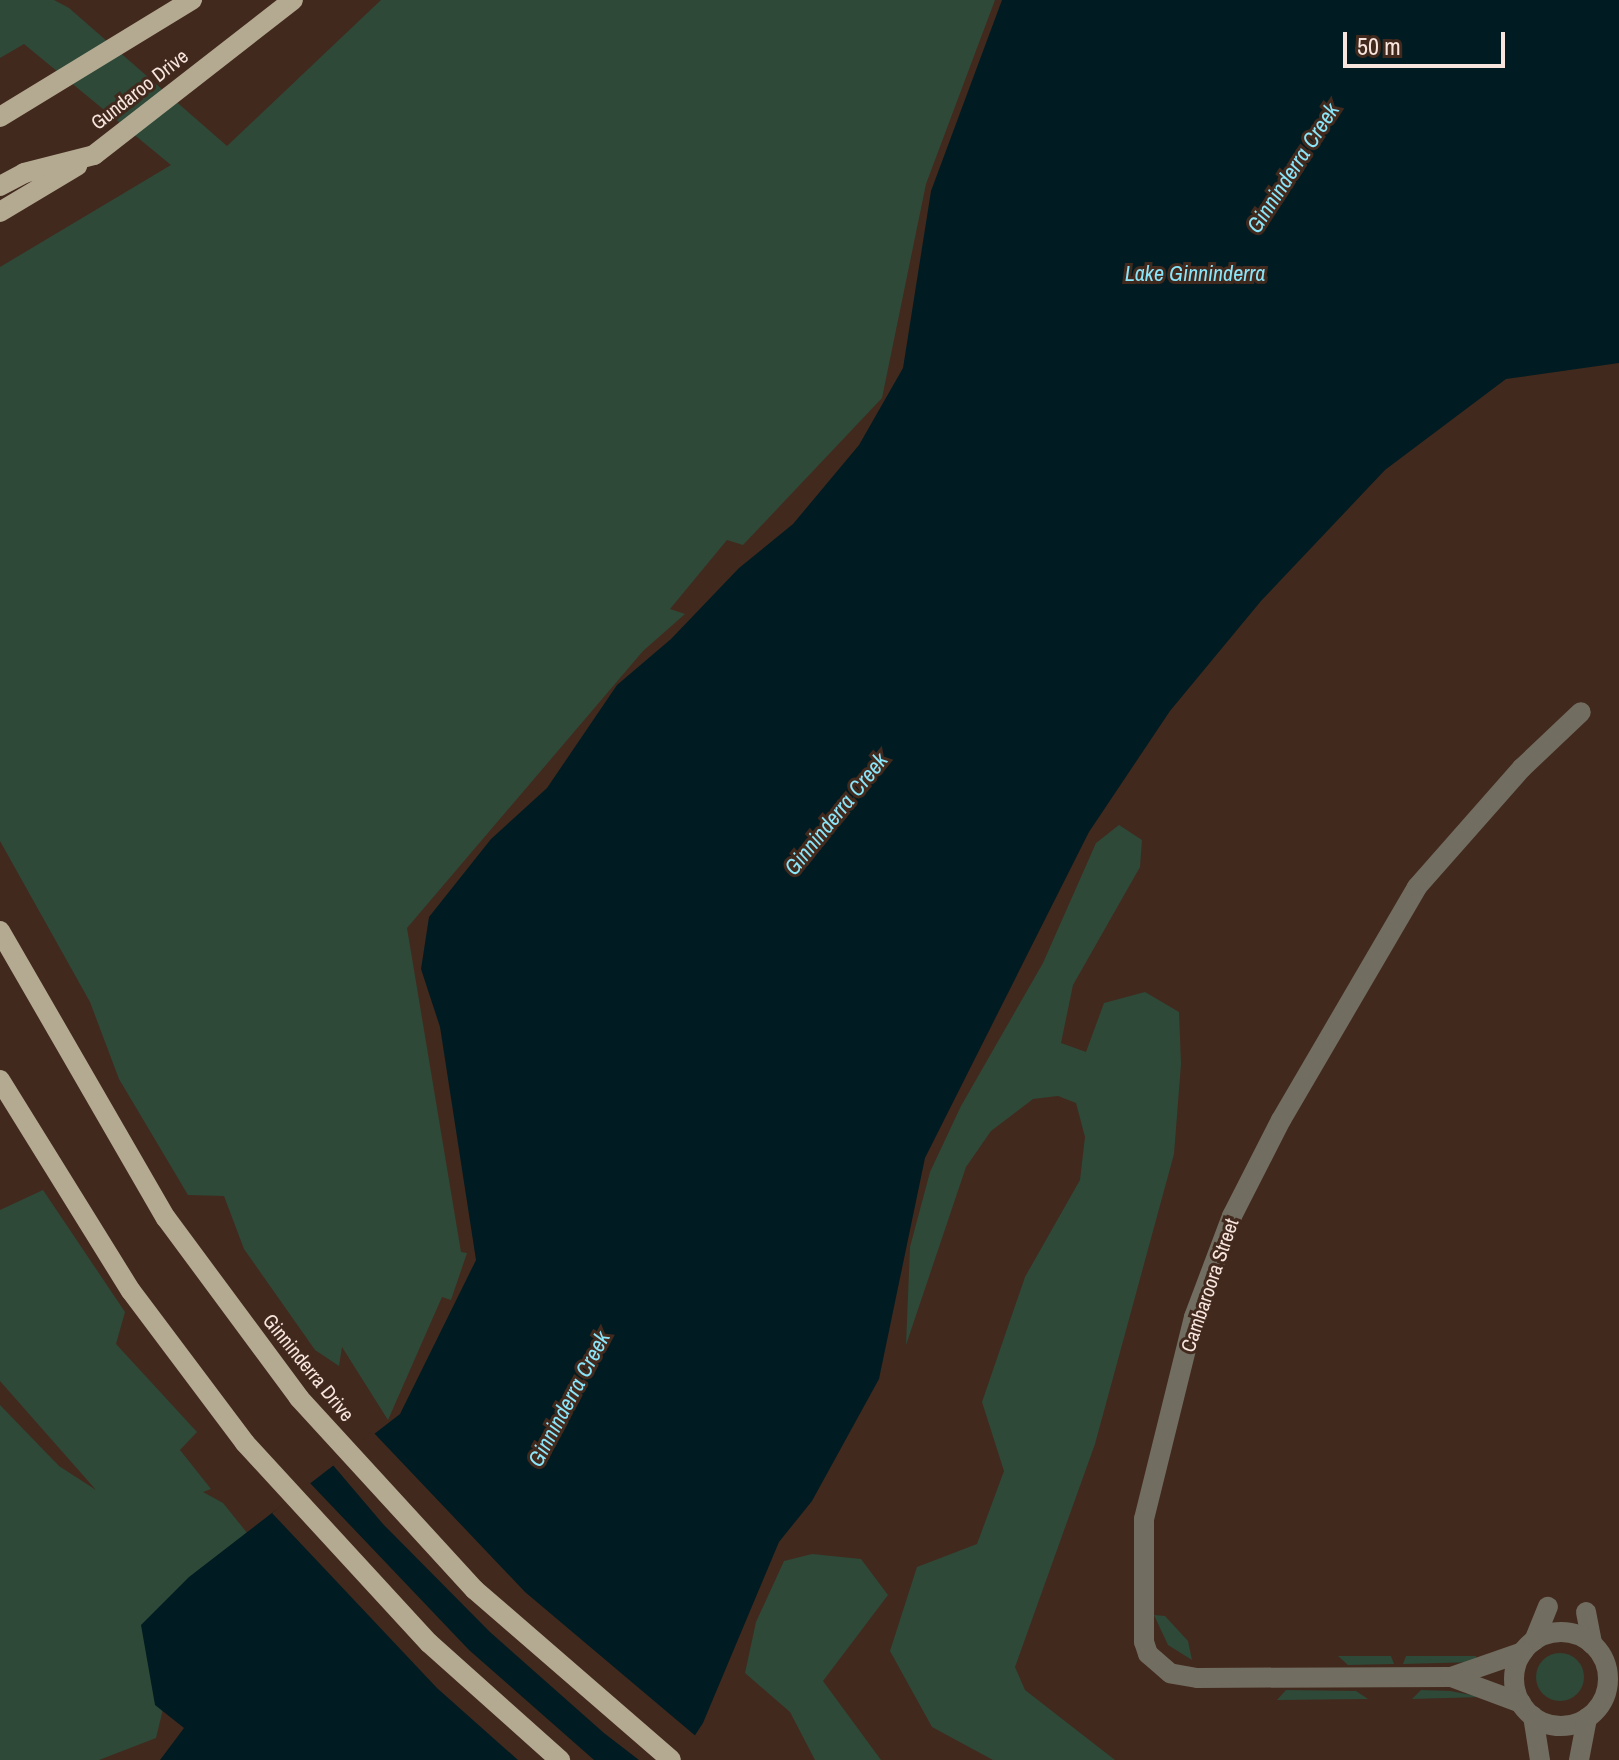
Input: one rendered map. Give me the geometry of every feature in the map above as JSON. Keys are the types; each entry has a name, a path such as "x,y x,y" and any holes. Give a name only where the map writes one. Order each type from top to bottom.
{"main road":[{"name":"Gundaroo Drive","path":"0,117 192,0"},
{"name":"Gundaroo Drive","path":"0,186 24,173 94,155 293,0"},
{"path":"0,212 94,155"},
{"name":"Ginninderra Drive","path":"1,940 166,1218 299,1398 475,1590 671,1760"},
{"path":"0,1080 131,1291 245,1443 429,1643 560,1760"}],"street":[{"name":"Cambaroora Street","path":"1528,1646 1451,1677 1197,1678 1170,1673 1148,1654 1144,1642 1144,1519 1194,1317 1232,1216 1281,1120 1417,887 1522,768 1581,712"},
{"path":"1540,1760 1527,1709 1514,1681 1548,1607"},
{"path":"1579,1760 1608,1685 1604,1653 1586,1612"},
{"path":"1528,1646 1563,1632 1604,1653"},
{"name":"Cambaroora Street","path":"1451,1677 1527,1709"},
{"path":"1527,1709 1567,1726 1602,1706"}],"green space":[{"path":"0,0 54,0 69,8 227,146 381,0 995,0 926,184 882,398 743,545 727,540 670,609 685,614 643,651 407,928 461,1252 467,1253 451,1300 442,1297 388,1420 342,1347 339,1366 315,1350 244,1249 224,1196 188,1195 119,1079 90,1002 0,841 0,267 171,165 24,44 0,58"},
{"path":"1119,825 1142,840 1140,867 1073,985 1061,1043 1086,1052 1104,1003 1145,992 1179,1012 1181,1064 1174,1154 1095,1444 1015,1667 1025,1690 1115,1760 993,1760 932,1727 890,1651 917,1567 977,1544 1004,1471 982,1402 1025,1277 1080,1180 1085,1137 1076,1103 1058,1096 1033,1099 991,1131 966,1167 906,1345 910,1247 930,1172 961,1106 1043,963 1096,843"},
{"path":"43,1190 125,1312 116,1344 197,1432 180,1450 211,1489 203,1492 223,1503 248,1534 196,1572 156,1738 99,1760 0,1760 0,1405 59,1466 96,1490 0,1381 0,1210"},
{"path":"812,1554 861,1559 888,1595 823,1681 881,1760 815,1760 790,1712 745,1673 756,1622 784,1561"},
{"path":"1154,1615 1165,1616 1188,1641 1192,1660 1168,1645"},
{"path":"1560,1653 1577,1660 1584,1677 1577,1694 1560,1701 1543,1694 1536,1677 1543,1660"},
{"path":"1338,1656 1391,1656 1394,1664 1348,1665"},
{"path":"1406,1656 1476,1656 1477,1662 1403,1664"},
{"path":"1286,1690 1356,1691 1368,1699 1277,1700"},
{"path":"1421,1690 1450,1691 1482,1697 1412,1699"}],"water":[{"name":"Lake Ginninderra","path":"1002,0 1619,0 1619,363 1506,379 1385,470 1261,601 1170,711 1089,832 925,1158 879,1379 812,1501 779,1542 703,1723 679,1760 160,1760 184,1728 155,1705 141,1625 189,1577 400,1414 476,1260 440,1027 421,969 429,917 491,839 547,788 617,685 671,639 739,568 793,524 859,445 903,368 931,191"}],"pier":[{"path":"372,1431 525,1592 698,1738 684,1760 639,1760 604,1733 490,1632 383,1524 332,1464"},
{"path":"309,1482 469,1650 594,1760 518,1760 437,1688 272,1513"}],"water label":[{"name":"Ginninderra Creek","path":"1293,168"},
{"name":"Ginninderra Creek","path":"836,814"},
{"name":"Ginninderra Creek","path":"569,1399"}]}
